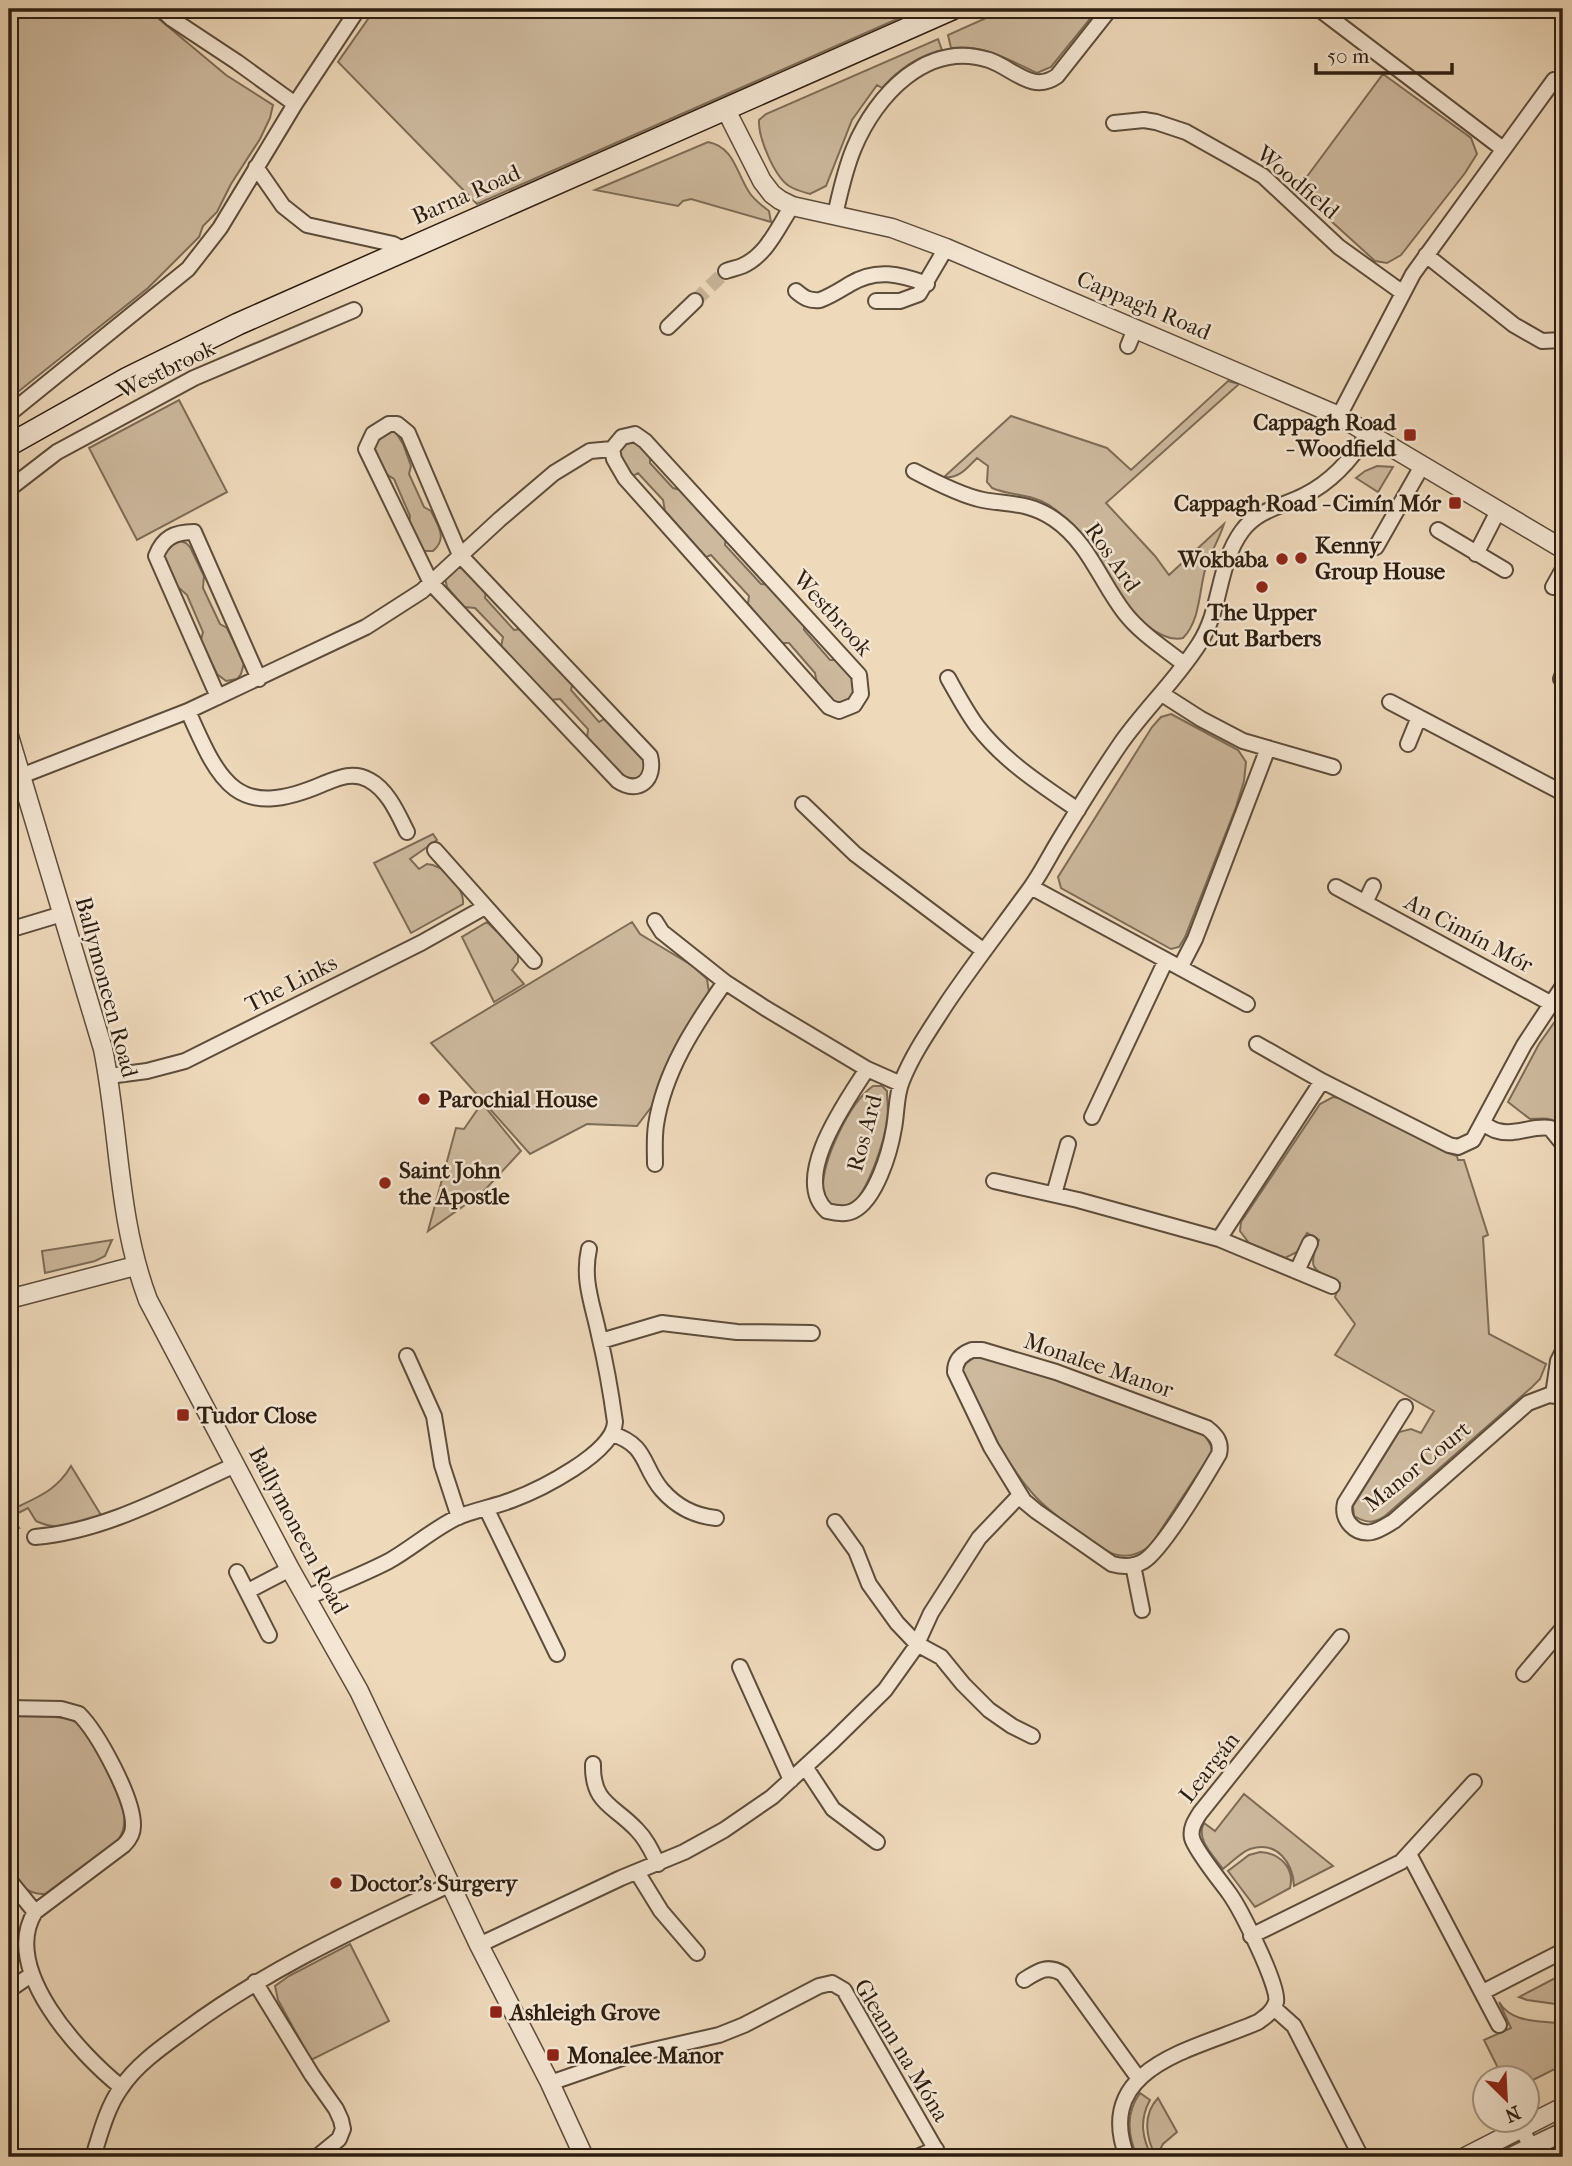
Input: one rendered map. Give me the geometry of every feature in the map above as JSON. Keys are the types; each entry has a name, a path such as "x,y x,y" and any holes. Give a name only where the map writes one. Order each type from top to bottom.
{"main road":[{"name":"Barna Road","path":"9,445 128,378 238,324 952,9"}],"street":[{"path":"161,9 295,104"},
{"path":"9,414 188,269 220,228 295,104 358,9"},
{"path":"835,215 853,150 872,113 894,86 922,66 949,57 969,56 988,60 1028,80 1051,87 1110,9"},
{"path":"1319,9 1503,149"},
{"path":"1339,416 1403,293 1426,255 1554,80"},
{"name":"Cappagh Road","path":"726,110 762,181 772,194 792,206 892,228 946,247 1132,338 1339,416 1563,549"},
{"name":"Woodfield","path":"1114,122 1144,120 1186,132 1263,176 1339,247 1403,293"},
{"path":"256,167 283,206 306,225 393,244 405,250"},
{"path":"726,271 741,266 763,251 792,206"},
{"path":"876,301 907,300 919,294 946,247"},
{"path":"1426,255 1514,325 1542,341 1563,340"},
{"path":"796,291 811,301 820,300 866,276 879,273 909,277 927,284"},
{"path":"668,327 695,300"},
{"name":"Westbrook","path":"9,489 57,452 194,378 355,310"},
{"path":"397,424 408,433 460,555 650,756 651,772 645,781 630,787 618,781 431,583 366,449 370,438 378,430 397,424"},
{"name":"Ros Ard","path":"867,1069 837,1114 819,1160 816,1190 818,1200 827,1211 842,1214 853,1211 872,1191 890,1144 901,1084 923,1040 1031,887 1142,713 1162,694 1206,634 1215,610 1227,556 1245,526 1262,512 1304,496 1332,478 1354,455 1368,433"},
{"name":"Westbrook","path":"21,776 188,711 366,627 422,591 540,484 562,468 590,450 612,449 622,437 635,434 645,441 859,675 861,694 853,705 839,711 829,707 625,478 614,459 612,449"},
{"path":"1376,547 1422,466"},
{"name":"Ros Ard","path":"914,471 938,484 982,500 1022,504 1057,521 1088,554 1126,615 1184,664"},
{"path":"1476,554 1498,511"},
{"path":"1438,530 1505,570"},
{"path":"218,697 156,556 161,544 169,537 182,532 194,532 259,679"},
{"path":"1553,587 1563,569"},
{"path":"948,678 976,724 1000,752 1036,782 1078,810"},
{"path":"1162,694 1243,741 1333,767"},
{"path":"1390,702 1563,793"},
{"path":"188,711 208,756 231,784 247,797 263,800 282,798 308,791 341,777 357,776 370,780 383,792 407,832"},
{"path":"1408,744 1419,717"},
{"name":"Ballymoneen Road","path":"10,746 97,1027 109,1076 126,1223 135,1266 159,1321 290,1569 359,1691 479,1945 550,2083 584,2157"},
{"path":"1180,968 1200,926 1268,748"},
{"path":"803,804 855,854 984,951"},
{"path":"435,850 534,961"},
{"path":"1365,903 1373,886"},
{"path":"1031,887 1247,1004"},
{"name":"An Cimín Mór","path":"1336,887 1552,1004"},
{"name":"The Links","path":"109,1076 154,1070 186,1061 421,943 485,907"},
{"path":"9,930 62,914"},
{"name":"Ros Ard","path":"654,921 662,932 725,982 867,1069 901,1084"},
{"path":"1092,1117 1166,960"},
{"path":"655,1164 656,1126 680,1052 725,982"},
{"path":"1257,1044 1322,1081 1454,1147 1463,1146 1473,1140 1483,1124 1524,1045 1563,986"},
{"path":"1220,1239 1322,1081"},
{"path":"1483,1124 1506,1132 1536,1127 1550,1128 1563,1144"},
{"path":"1054,1194 1068,1144"},
{"path":"994,1181 1054,1194 1220,1239 1332,1286"},
{"path":"1297,1271 1310,1243"},
{"path":"306,1598 386,1562 459,1517 522,1496 550,1483 598,1450 615,1426 601,1341 587,1288 585,1267 589,1250"},
{"path":"9,1299 135,1266"},
{"path":"601,1341 662,1323 737,1332 812,1332"},
{"name":"Monalee Manor","path":"972,1350 982,1350 1056,1372 1207,1428 1219,1442 1219,1454 1154,1553 1133,1565 1120,1566 1108,1562 1036,1511 1020,1495 991,1447 955,1372 961,1356 972,1350"},
{"name":"Manor Court","path":"1405,1407 1345,1503 1343,1515 1346,1521 1365,1532 1376,1531 1394,1521 1528,1403 1540,1396 1558,1396 1558,1361 1563,1351"},
{"path":"407,1356 434,1416 442,1465 459,1517"},
{"path":"611,1434 629,1441 638,1450 665,1493 692,1513 716,1518"},
{"path":"35,1537 74,1532 109,1521 235,1465"},
{"path":"479,1945 658,1864 724,1830 772,1797 806,1768 885,1690 906,1663 931,1613 979,1538 1020,1495"},
{"path":"486,1508 557,1654"},
{"path":"835,1522 856,1550 865,1576 876,1595 917,1644 942,1657 963,1684 989,1710 1032,1736"},
{"path":"1133,1565 1142,1610"},
{"path":"248,1591 290,1569"},
{"path":"237,1572 270,1635"},
{"path":"1524,1674 1563,1628"},
{"name":"Leargán","path":"1274,2008 1275,1988 1236,1903 1194,1843 1192,1828 1341,1637"},
{"path":"740,1667 791,1780"},
{"path":"9,1708 61,1709 79,1714 103,1748 132,1813 132,1833 124,1845 35,1912 25,1926 22,1940 28,1977 58,2027 83,2055 121,2087"},
{"path":"593,1764 593,1783 599,1795 638,1830 658,1864"},
{"path":"806,1768 832,1809 877,1843"},
{"path":"1251,1936 1401,1861 1474,1782"},
{"path":"1409,1854 1499,2025"},
{"path":"637,1872 661,1911 697,1953"},
{"path":"9,1880 35,1912"},
{"path":"93,2157 113,2101 121,2087 133,2073 173,2039 255,1982 333,1940 451,1884"},
{"path":"1483,1992 1563,1951"},
{"path":"1024,1980 1045,1968 1063,1974 1139,2079"},
{"path":"9,1990 28,1977"},
{"path":"255,1982 341,2120 343,2129 339,2139 317,2157"},
{"name":"Gleann na Móna","path":"550,2083 631,2055 719,2035 819,1986 832,1983 844,1990 938,2153 917,2157"},
{"path":"1127,2157 1120,2131 1120,2117 1126,2097 1139,2079 1168,2057 1258,2022 1274,2008 1294,2026 1361,2157"},
{"path":"1540,2118 1563,2107"},
{"path":"1511,2157 1533,2152 1563,2132"},
{"path":"1465,2157 1508,2134"},
{"path":"1524,2134 1533,2152"}],"shaded area":[{"path":"9,9 147,9 226,75 273,105 260,139 231,184 217,212 203,226 199,237 148,288 9,399"},
{"path":"375,9 920,9 477,204 338,62"},
{"path":"1006,9 1098,9 1051,67 1037,73 986,51 951,48 948,35"},
{"path":"938,39 942,50 909,64 882,88 877,85 852,120 826,186 810,194 794,189 783,181 768,156 759,120 766,114"},
{"path":"1383,74 1471,138 1477,154 1401,255 1387,263 1375,261 1297,190"},
{"path":"708,142 724,149 729,155 751,195 769,211 771,222 691,199 678,206 595,190"},
{"path":"1228,381 1239,384 1106,503 1169,575 1224,524 1205,570 1196,615 1183,638 1174,639 1156,632 1138,618 1119,595 1088,543 1049,505 992,488 987,482 988,466 977,458 958,475 944,477 1011,416 1107,448 1131,470"},
{"path":"179,400 227,492 137,540 89,448"},
{"path":"395,431 403,444 411,466 409,474 424,507 431,511 439,527 440,541 433,551 422,551 409,526 410,516 394,479 386,474 374,447 382,436"},
{"path":"635,440 650,456 650,463 673,488 684,491 726,538 725,545 761,584 771,585 830,660 838,660 852,677 856,691 846,703 839,705 829,699 821,689 815,673 789,643 781,643 748,604 749,596 711,555 706,557 665,511 663,500 638,473 633,476 618,455 624,444"},
{"path":"1377,466 1393,467 1378,492 1356,478"},
{"path":"180,541 190,547 204,576 203,588 220,624 227,628 244,663 237,679 226,681 217,674 201,640 203,632 187,595 178,587 165,558 164,554 169,546"},
{"path":"457,567 465,569 486,590 485,598 514,630 521,629 573,682 571,690 599,722 606,718 644,758 642,776 635,780 620,775 587,739 588,729 560,699 550,700 501,647 503,637 475,608 464,607 447,587 445,578"},
{"path":"1171,714 1238,750 1246,762 1244,781 1236,807 1185,937 1179,947 1171,949 1061,888 1058,877 1152,727 1161,717"},
{"path":"433,834 437,840 410,859 419,869 427,864 446,873 460,891 463,904 411,933 374,863"},
{"path":"487,922 518,952 518,962 512,970 524,984 494,1002 462,937"},
{"path":"632,922 640,934 693,966 707,979 709,992 706,1000 677,1044 652,1106 637,1126 587,1124 530,1154 431,1043"},
{"path":"1563,1010 1563,1126 1543,1118 1530,1119 1508,1102 1539,1044"},
{"path":"873,1086 882,1086 887,1091 888,1109 886,1128 875,1165 864,1189 851,1205 844,1208 830,1207 823,1192 832,1150 846,1119"},
{"path":"1333,1097 1344,1099 1457,1156 1458,1160 1464,1160 1488,1235 1483,1237 1489,1334 1546,1364 1540,1379 1532,1387 1385,1516 1373,1521 1354,1516 1353,1506 1399,1432 1411,1429 1421,1433 1434,1411 1335,1355 1355,1324 1335,1297 1340,1283 1315,1268 1313,1258 1319,1240 1307,1233 1297,1252 1285,1258 1249,1243 1240,1231 1241,1222 1320,1104"},
{"path":"482,1103 521,1151 482,1193 428,1231 456,1128 464,1129"},
{"path":"112,1240 105,1256 95,1261 45,1273 42,1251"},
{"path":"975,1357 1033,1371 1205,1435 1212,1452 1151,1545 1133,1555 1108,1552 1038,1500 1002,1451 962,1372 965,1364"},
{"path":"71,1466 101,1515 77,1524 52,1526 36,1521 28,1508 12,1516 19,1528 9,1529 9,1511 52,1488"},
{"path":"9,1716 68,1719 80,1726 104,1765 124,1816 123,1829 117,1841 45,1894 27,1890 9,1866"},
{"path":"1244,1794 1333,1866 1294,1886 1291,1869 1282,1856 1276,1851 1260,1847 1243,1853 1223,1869 1207,1847 1202,1829 1204,1823 1215,1831"},
{"path":"1260,1852 1280,1859 1288,1868 1291,1881 1290,1888 1255,1907 1228,1871 1249,1855"},
{"path":"350,1944 389,2021 311,2060 278,2000 275,1986"},
{"path":"1563,1974 1563,2005 1519,1997"},
{"path":"1499,2002 1519,2018 1563,2024 1563,2065 1540,2076 1540,2064 1496,2064 1484,2040 1511,2028"},
{"path":"1140,2093 1150,2100 1144,2115 1143,2129 1152,2157 1137,2157 1130,2133 1132,2109"},
{"path":"1158,2098 1177,2132 1163,2144 1156,2157 1147,2127 1150,2112"}],"tunnel":[{"path":"695,301 726,271"}],"place":[{"name":"Cappagh Road - Woodfield","path":"1410,435"},
{"name":"Cappagh Road - Cimín Mór","path":"1455,503"},
{"name":"Kenny Group House","path":"1301,558"},
{"name":"Wokbaba","path":"1282,559"},
{"name":"The Upper Cut Barbers","path":"1262,587"},
{"name":"Parochial House","path":"424,1099"},
{"name":"Saint John the Apostle","path":"385,1183"},
{"name":"Tudor Close","path":"183,1415"},
{"name":"Doctor's Surgery","path":"336,1883"},
{"name":"Ashleigh Grove","path":"496,2012"},
{"name":"Monalee Manor","path":"553,2055"}]}
